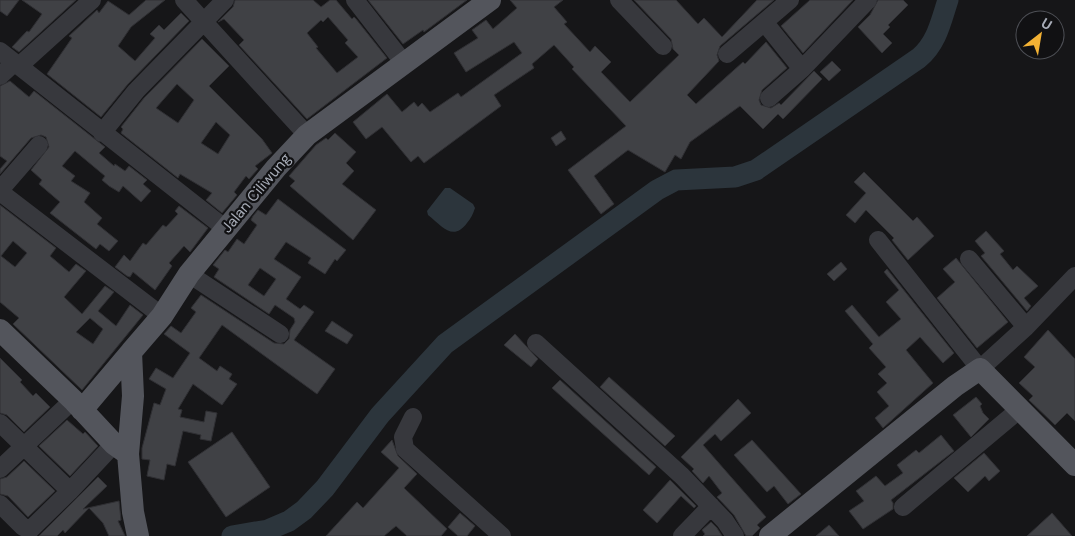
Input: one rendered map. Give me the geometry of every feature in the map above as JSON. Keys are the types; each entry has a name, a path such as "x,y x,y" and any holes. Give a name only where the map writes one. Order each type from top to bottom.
{"main road":[{"name":"Jalan Ciliwung","path":"78,405 131,352 162,316 190,274 276,168 306,135 490,0"},
{"path":"0,330 121,449"},
{"path":"131,352 133,396 121,449 138,536"},
{"path":"770,536 955,386 980,369 1075,465"}],"street":[{"path":"0,76 16,65 92,0"},
{"path":"184,0 205,21 306,135"},
{"path":"102,133 136,91 225,0"},
{"path":"355,0 404,63"},
{"path":"620,0 663,46"},
{"path":"727,54 790,0"},
{"path":"769,98 802,69 859,3"},
{"path":"765,23 802,69"},
{"path":"0,51 226,229"},
{"path":"39,146 0,191 162,316"},
{"path":"878,240 980,369 1026,327 1075,276"},
{"path":"969,259 1026,327"},
{"path":"190,274 280,334"},
{"path":"536,343 682,476 711,506 735,536"},
{"path":"0,469 24,446 78,405"},
{"path":"903,507 1020,409"},
{"path":"414,417 403,437 405,449 502,536"},
{"path":"0,423 70,491"},
{"path":"0,504 23,527 30,530 70,491 121,449"},
{"path":"682,536 711,506"}],"shaded area":[{"path":"445,188 450,188 473,204 475,208 467,223 462,229 457,231 452,232 448,230 428,215 427,211"}],"building":[{"path":"0,0 19,0 7,16 0,11"},
{"path":"22,0 76,0 19,52 12,47 27,31 29,32 42,14"},
{"path":"146,0 165,0 131,27 118,46 135,61 155,38 150,34 159,25 164,30 181,13 189,21 128,84 101,117 47,74 72,38 69,36 97,10 99,13 108,1 129,15"},
{"path":"235,0 313,0 321,7 330,0 336,0 352,19 354,17 356,19 387,58 307,119 239,45 244,40 224,19 218,22 233,7","holes":["328,17 348,40 345,43 358,57 337,73 316,48 318,47 307,33 321,20 323,22"]},
{"path":"368,0 467,0 424,32 423,30 403,44"},
{"path":"510,0 563,0 554,7 567,22 564,24 590,52 595,46 611,62 601,72 630,102 679,55 673,49 671,39 634,0 676,0 698,24 704,18 722,37 757,0 774,0 720,46 717,55 719,61 687,95 696,104 743,62 745,64 766,42 787,68 762,90 759,100 761,105 771,108 779,103 781,105 814,71 822,79 783,119 778,114 763,129 740,106 690,142 681,159 675,155 665,172 628,150 594,176 614,204 601,214 568,170 626,126 572,69 574,67 554,45 532,64 534,68 494,95 501,106 424,163 418,156 411,162 382,127 366,139 353,122 387,94 402,112 414,102 418,107 422,103 430,112 458,93 461,97 522,53 514,42 466,72 454,53 478,38 472,30 486,20 493,29 517,8"},
{"path":"810,0 853,0 803,53 781,26"},
{"path":"878,0 903,0 908,5 888,25 890,27 883,34 892,43 882,53 858,27 870,15"},
{"path":"202,39 229,66 209,86 262,139 272,153 255,166 258,169 249,179 246,176 234,192 237,195 222,213 206,200 212,193 180,174 178,178 121,133 123,129 121,127 144,98","holes":["177,84 194,100 178,123 156,108","216,122 230,135 218,154 201,143"]},
{"path":"832,61 841,70 829,81 820,72"},
{"path":"10,81 29,97 34,91 105,147 99,153 114,166 115,164 125,171 129,166 147,180 143,184 151,191 141,202 123,186 119,192 109,186 102,180 105,176 75,151 62,166 75,176 71,181 90,193 84,202 102,218 97,224 118,241 109,251 100,244 96,249 50,213 60,202 39,184 42,180 31,170 49,147 46,137 41,135 31,138 0,174 0,169 7,161 0,156 0,86"},
{"path":"561,131 566,139 556,146 551,138"},
{"path":"335,133 356,152 346,163 354,171 342,184 376,210 353,240 290,186 295,181 289,176 316,145 326,138 328,140"},
{"path":"864,172 913,221 917,217 934,236 908,260 892,240 894,238 866,210 855,223 846,215 866,193 854,182"},
{"path":"278,199 346,250 337,261 335,259 325,274 308,263 311,258 286,242 274,259 301,277 286,299 300,309 304,305 314,312 294,340 335,369 317,394 222,325 199,358 217,371 220,366 232,374 229,379 237,384 222,405 193,384 178,409 182,410 180,417 204,422 206,411 217,413 211,441 200,439 201,435 183,431 175,466 167,464 164,480 147,476 150,460 142,459 142,448 154,403 160,405 166,389 149,379 156,368 173,378 190,353 164,334 171,326 181,333 196,312 191,308 201,295 274,343 284,344 289,339 290,330 295,322 294,318 275,305 269,314 214,277 219,269 213,265 225,250 228,252 237,239 244,244 257,225 251,220 258,210 266,215","holes":["260,268 276,279 264,296 248,285"]},
{"path":"0,205 56,248 50,256 69,272 76,264 86,271 64,297 82,314 105,286 114,292 98,311 116,326 130,305 143,315 82,390 13,324 19,318 0,302","holes":["13,241 27,253 15,267 1,256","90,318 103,329 93,344 76,332"]},
{"path":"179,206 208,228 190,252 184,246 169,263 172,266 155,290 133,272 130,277 115,267 124,255 130,261 143,243 146,245 163,225 166,227 178,214 175,211"},
{"path":"986,231 1004,251 1000,254 1013,270 1017,266 1038,286 1024,298 1031,306 1027,311 981,256 985,253 975,241"},
{"path":"956,258 1008,322 977,348 937,298 955,282 943,269"},
{"path":"841,262 847,269 834,281 827,274"},
{"path":"887,269 954,353 943,363 920,337 906,350 933,383 883,428 875,418 889,406 877,392 887,383 878,374 886,367 869,348 873,344 845,311 852,305 879,337 901,319 886,302 899,290 884,272"},
{"path":"332,321 353,335 347,344 325,331"},
{"path":"1048,330 1075,359 1075,421 1067,413 1055,425 1029,400 1033,396 1019,383 1035,367 1024,357"},
{"path":"515,334 538,359 531,367 504,345"},
{"path":"0,358 22,380 20,382 33,396 36,393 50,407 24,432 7,415 0,413"},
{"path":"609,377 675,436 665,446 600,387"},
{"path":"560,380 656,467 649,475 552,388"},
{"path":"976,397 982,404 980,406 983,413 989,419 971,437 953,415"},
{"path":"738,399 751,413 721,441 715,434 703,445 766,517 757,525 760,528 752,536 746,536 734,515 717,497 722,493 709,476 703,483 692,471 694,469 681,457"},
{"path":"67,420 83,434 85,432 98,446 70,476 39,446"},
{"path":"232,432 270,487 226,517 188,462"},
{"path":"941,435 954,451 891,500 893,509 863,529 849,511 864,501 856,491 876,476 885,486 903,473 897,465 916,450 919,453"},
{"path":"392,440 398,456 417,474 404,488 447,529 441,536 407,536 396,526 384,536 326,536 357,502 363,508 399,468 381,452"},
{"path":"752,440 801,494 788,504 774,486 767,492 734,455"},
{"path":"984,453 1000,471 989,481 985,476 968,492 954,478"},
{"path":"24,461 55,491 28,517 8,496 0,494 0,479 7,477"},
{"path":"98,477 107,486 83,509 119,501 121,520 118,521 125,536 109,536 103,523 89,508 65,533 63,530 57,536 39,536"},
{"path":"670,480 696,506 694,508 681,496 657,523 643,510"},
{"path":"460,513 475,526 467,536 458,536 448,527"},
{"path":"1052,513 1072,536 1027,536"},
{"path":"711,522 722,536 703,536 705,534 702,530"},
{"path":"829,525 839,536 816,536"}],"waterway":[{"path":"232,536 268,530 289,521 304,510 325,488 380,415 445,344 657,190 676,180 735,177 756,170 919,58 934,39 948,0"}]}
